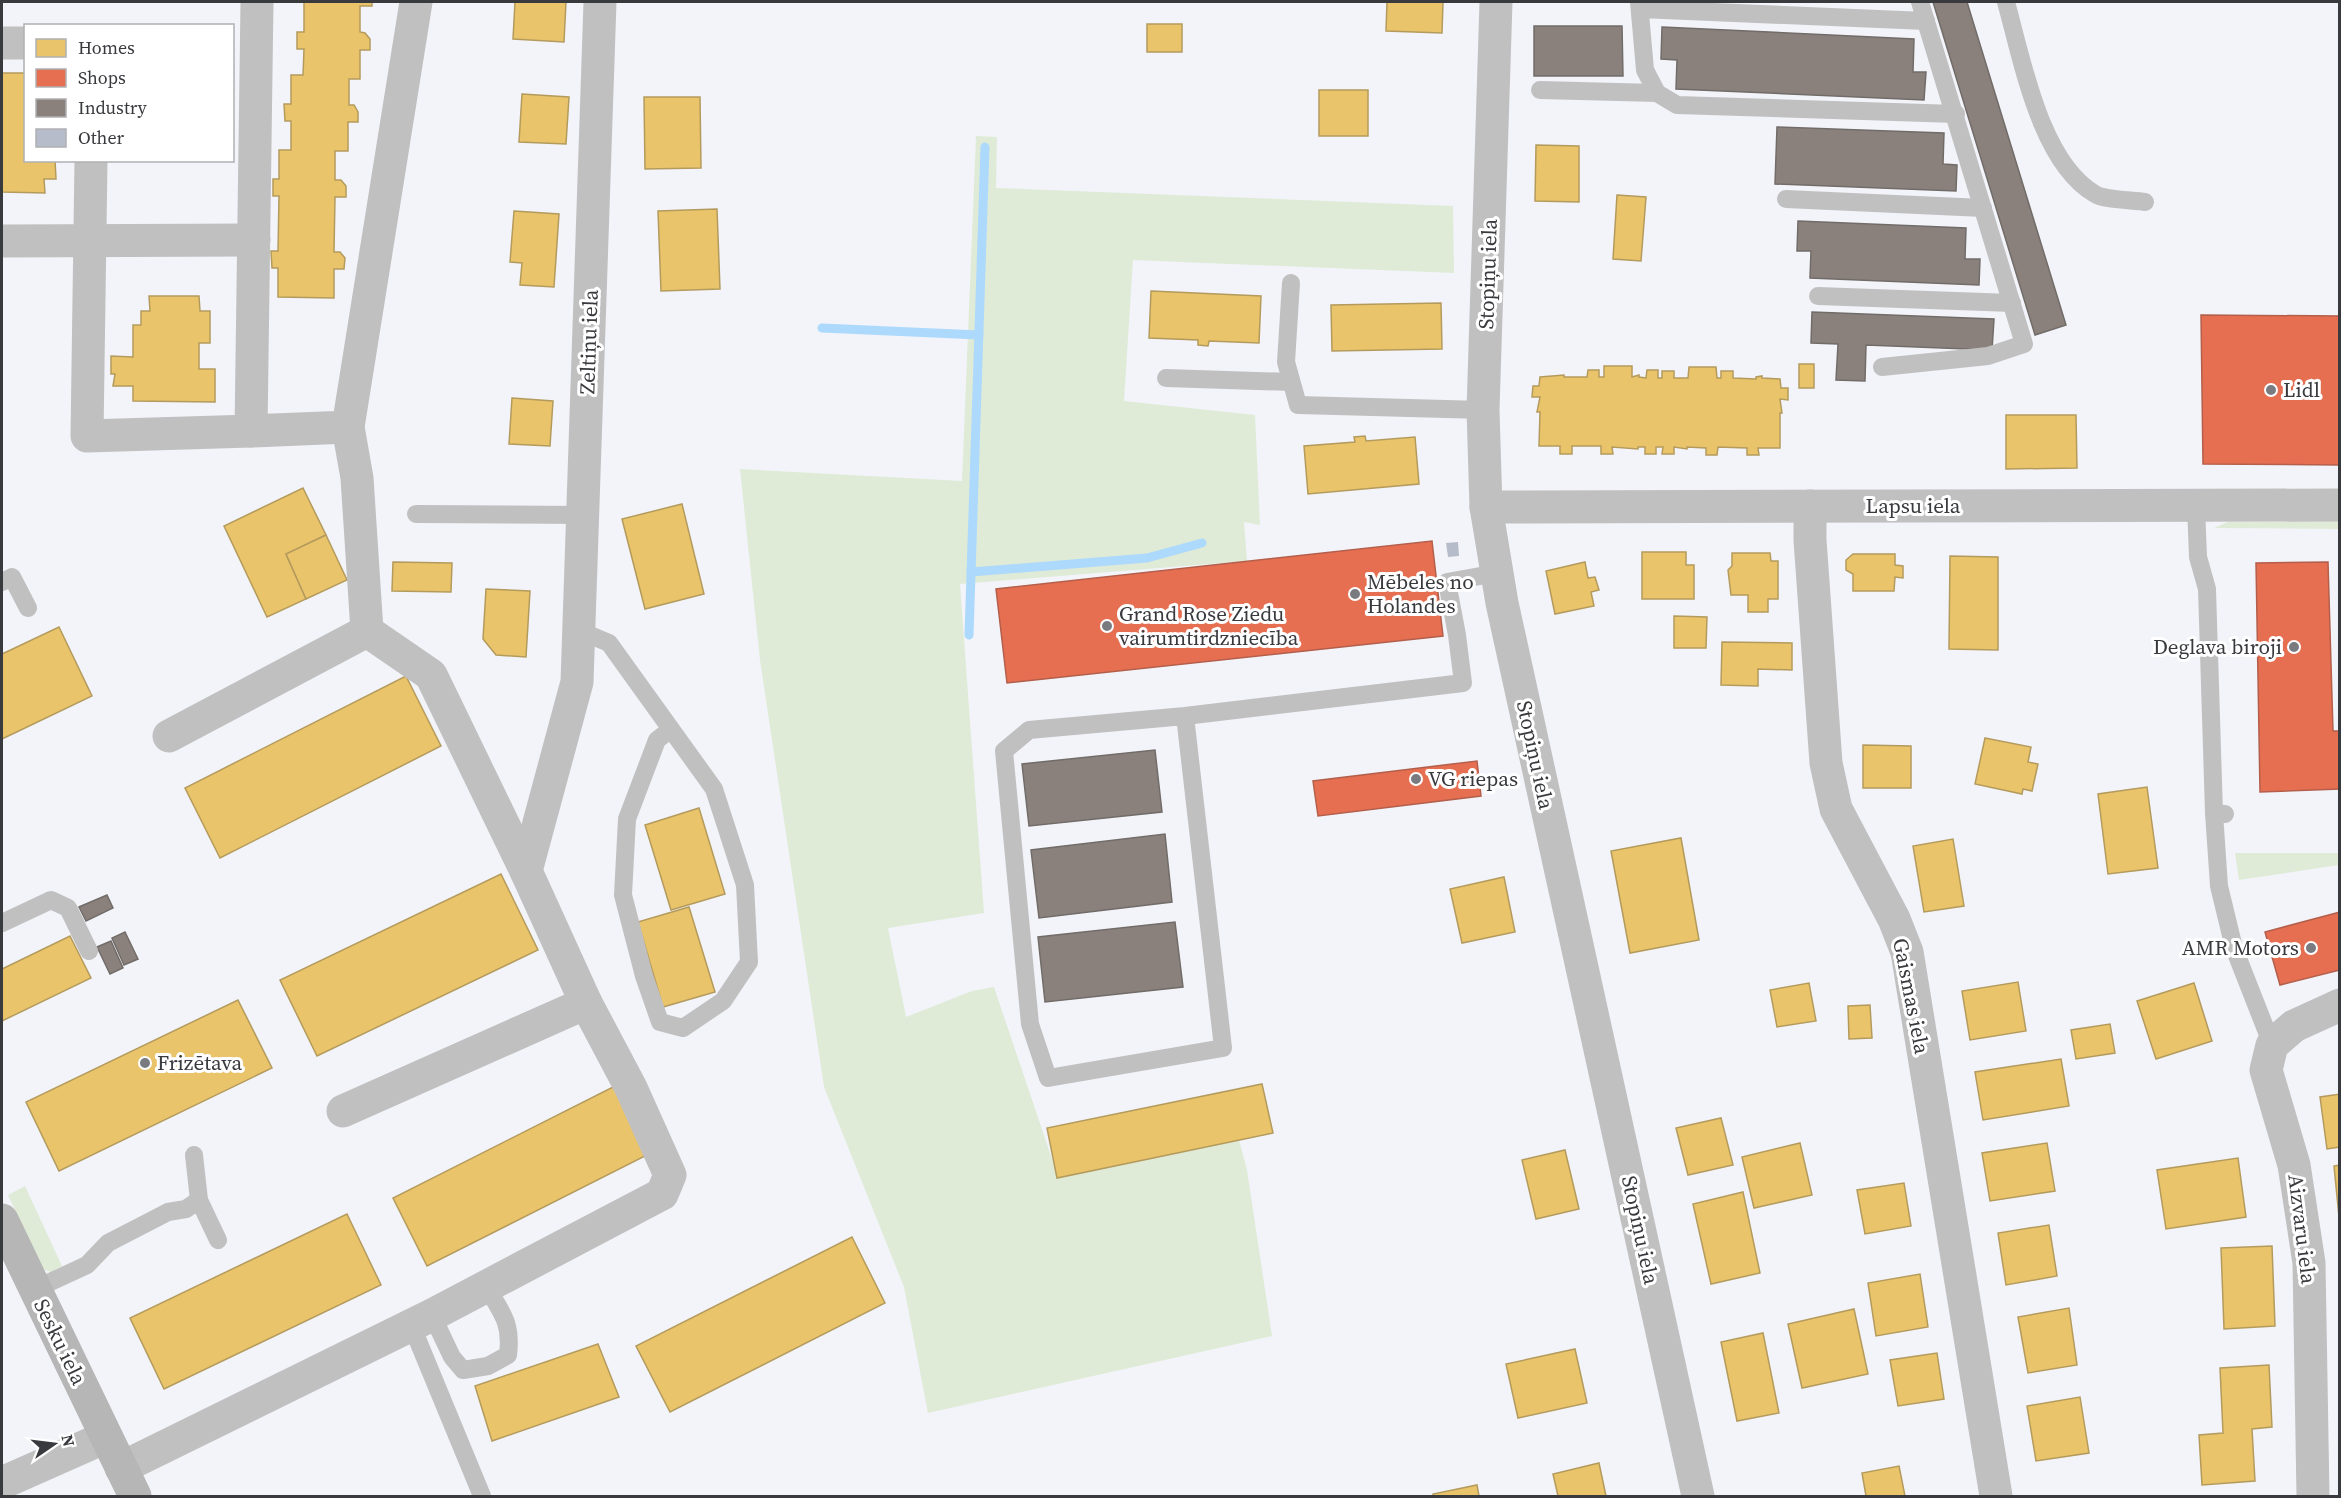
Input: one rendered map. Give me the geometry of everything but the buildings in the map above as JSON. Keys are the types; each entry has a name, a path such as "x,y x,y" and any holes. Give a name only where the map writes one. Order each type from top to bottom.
{"street":[{"path":"251,431 257,2"},
{"path":"367,631 357,478 348,427 416,2"},
{"name":"Zeltiņu iela","path":"526,871 577,682 600,2"},
{"name":"Stopiņu iela","path":"1496,2 1483,410 1486,507 1502,603 1698,1497"},
{"path":"2,43 24,43"},
{"path":"91,162 87,436 348,427"},
{"path":"2,241 254,240"},
{"name":"Lapsu iela","path":"1486,507 2340,505"},
{"name":"Gaismas iela","path":"1810,506 1810,540 1826,763 1836,809 1894,919 1906,952 1996,1497"},
{"path":"169,736 367,631"},
{"path":"121,1468 421,1319 662,1194 670,1175 631,1088 586,1003 526,871 431,675 367,631"},
{"path":"343,1111 586,1003"},
{"path":"2272,1045 2294,1026 2340,1005"},
{"name":"Aizvaru iela","path":"2272,1045 2266,1070 2294,1165 2309,1263 2313,1497"},
{"name":"Sesku iela","path":"2,1220 135,1497"},
{"path":"2,1484 106,1437"}],"lane":[{"path":"1882,367 1988,356 2024,344 1956,114 1920,2"},
{"path":"2006,2 2037,111 2065,168 2096,195 2145,202"},
{"path":"1657,93 1645,70 1639,5 1926,21"},
{"path":"1540,90 1657,93 1677,105 1956,114"},
{"path":"1786,199 1983,208"},
{"path":"1291,283 1286,362 1298,405 1483,410"},
{"path":"1818,296 2012,303"},
{"path":"1166,378 1291,382"},
{"path":"2196,506 2198,557 2207,589 2219,814 2219,886 2234,948 2272,1045"},
{"path":"416,514 584,515"},
{"path":"1185,716 1223,1048 1048,1078 1030,1024 1004,751 1029,730 1185,716 1463,683 1447,582 1497,573"},
{"path":"2,582 12,577 28,608"},
{"path":"578,630 609,644 714,789 745,885 749,962 723,1000 683,1028 660,1022 644,976 623,895 627,819 657,740 670,729"},
{"path":"2,923 51,900 68,908 89,951"},
{"path":"194,1155 199,1200 218,1240"},
{"path":"35,1289 87,1265 108,1243 168,1212 186,1209 199,1200"},
{"path":"421,1319 463,1370 488,1366 508,1355 510,1336 505,1318 486,1286"},
{"path":"421,1319 482,1497"}],"green space":[{"path":"976,136 997,137 996,188 1453,206 1454,273 1133,260 1124,401 1255,415 1260,525 1244,522 1247,561 960,584 984,913 888,928 906,1017 972,991 994,987 1058,1177 1239,1140 1247,1170 1272,1336 928,1413 904,1287 824,1087 760,660 740,469 962,481"},
{"path":"2339,521 2339,529 2214,528 2228,522"},
{"path":"2235,853 2339,853 2339,865 2239,880"},
{"path":"25,1186 62,1266 51,1272 43,1269 8,1195"}],"waterway":[{"path":"969,635 985,147"},
{"path":"822,328 979,335"},
{"path":"971,572 1147,558 1202,543"}],"place":[{"name":"Lidl","path":"2271,390"},
{"name":"Mēbeles no Holandes","path":"1355,594"},
{"name":"Grand Rose Ziedu vairumtirdzniecība","path":"1107,626"},
{"name":"Deglava biroji","path":"2294,647"},
{"name":"VG riepas","path":"1416,779"},
{"name":"AMR Motors","path":"2311,948"},
{"name":"Frizētava","path":"145,1063"}]}
